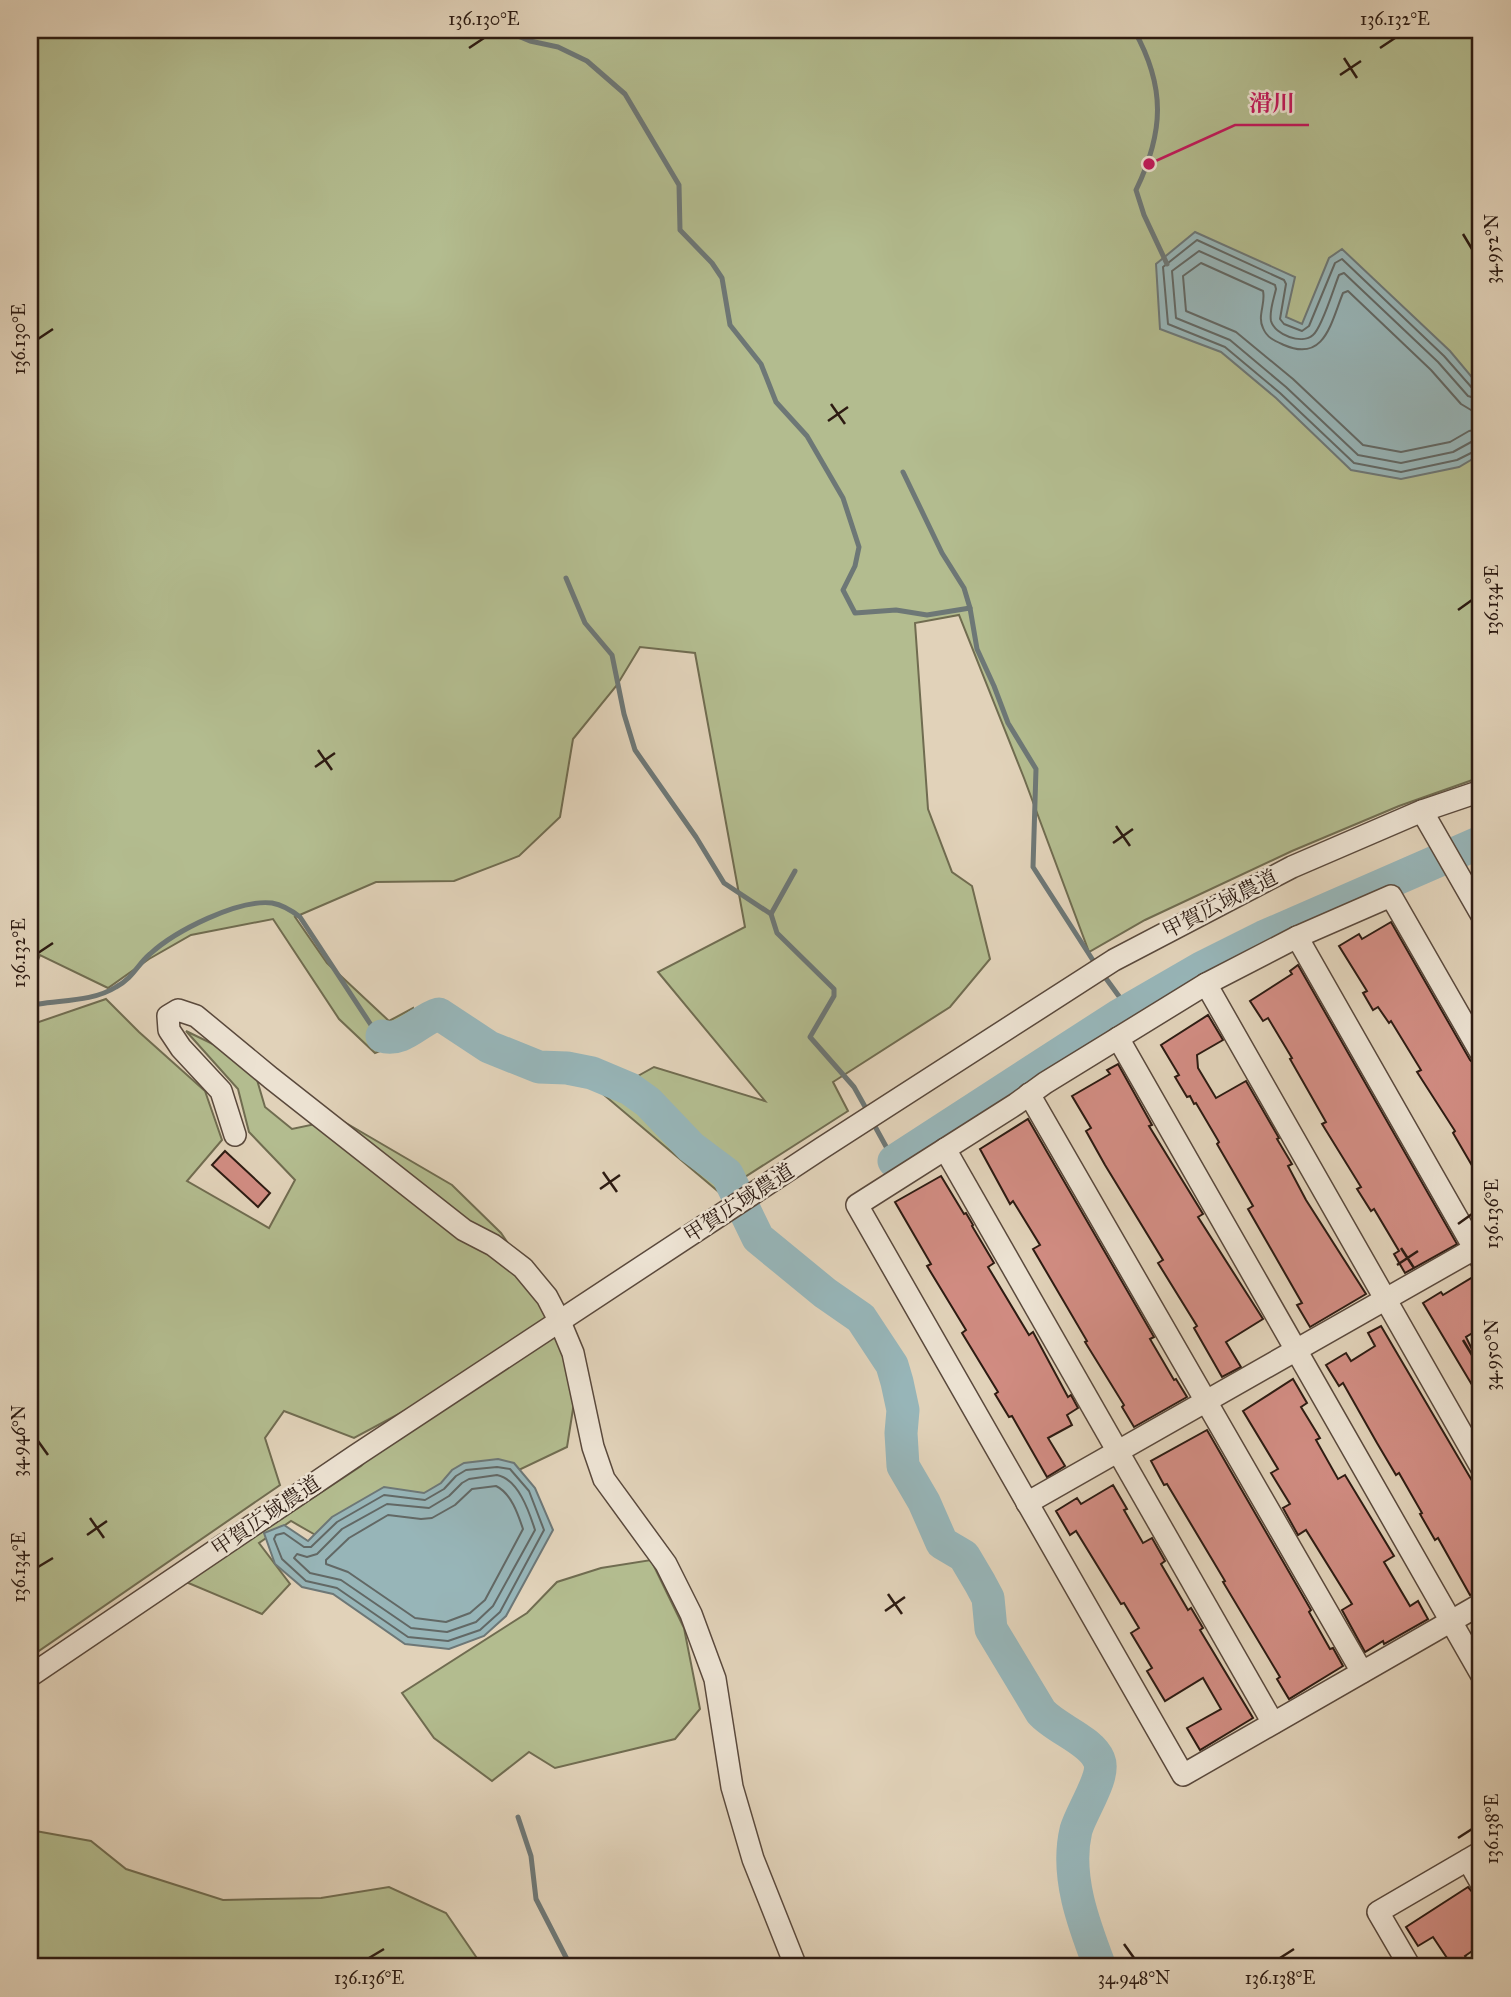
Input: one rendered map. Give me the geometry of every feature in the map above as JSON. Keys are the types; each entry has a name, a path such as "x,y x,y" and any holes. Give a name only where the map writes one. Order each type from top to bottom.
{"street":[{"name":"甲賀広域農道","path":"30,1676 355,1456 1114,960 1292,867 1422,811 1481,791"},
{"path":"1422,811 1481,914"},
{"path":"1481,1054 1391,896 1297,937 1206,984 857,1205 1183,1775 1481,1604"},
{"path":"1027,1503 1386,1299 1479,1252 1297,937"},
{"path":"1206,984 1481,1467"},
{"path":"236,1135 221,1091 181,1048 169,1030 167,1016 178,1010 196,1016 464,1230 493,1245 523,1268 547,1297 573,1353 593,1447 604,1479 666,1564 691,1614 715,1679 732,1787 753,1859 796,1967"},
{"path":"1118,1038 1481,1674"},
{"path":"1029,1094 1362,1672"},
{"path":"945,1149 1273,1723"},
{"path":"1410,1967 1378,1912 1475,1856 1481,1882"}],"green space":[{"path":"30,30 1481,30 1481,777 1399,806 1292,851 1145,920 1089,952 959,615 915,623 928,809 952,872 972,886 990,959 950,1007 833,1082 848,1111 720,1193 604,1095 654,1067 765,1101 658,972 745,927 695,653 640,647 617,685 573,739 560,817 519,856 454,881 376,882 295,917 327,963 389,1021 413,1008 418,1035 375,1053 339,1019 273,919 191,935 149,959 108,988 40,955 30,981"},
{"path":"106,999 205,1091 222,1140 187,1181 269,1228 295,1180 249,1132 238,1089 186,1031 252,1063 265,1107 292,1129 339,1119 452,1185 501,1233 543,1295 579,1371 567,1447 504,1477 319,1537 291,1521 259,1543 290,1584 262,1614 186,1582 361,1466 438,1393 354,1438 284,1411 265,1438 280,1485 30,1657 30,1025"},
{"path":"651,1560 684,1628 700,1709 675,1739 555,1768 529,1752 492,1781 434,1738 402,1693 527,1613 557,1582 601,1568"},
{"path":"30,1830 91,1841 126,1869 223,1900 321,1898 389,1887 446,1913 483,1967 30,1967"}],"water":[{"path":"1195,232 1295,277 1286,317 1302,324 1329,258 1342,249 1450,351 1481,388 1481,454 1459,467 1401,479 1351,470 1276,398 1221,352 1160,329 1156,264"},
{"path":"498,1459 514,1463 535,1488 553,1530 506,1616 484,1636 449,1649 405,1644 333,1594 302,1587 275,1564 264,1533 284,1525 308,1541 332,1517 384,1487 424,1493 441,1483 452,1470 464,1463"}],"building":[{"path":"1391,922 1470,1060 1481,1066 1481,1181 1453,1133 1455,1131 1417,1072 1421,1070 1391,1021 1389,1023 1378,1007 1373,1010 1363,993 1367,991 1339,946 1359,934 1362,939"},
{"path":"1298,965 1457,1244 1405,1273 1394,1254 1399,1251 1374,1209 1371,1211 1357,1189 1361,1187 1322,1124 1326,1122 1290,1059 1292,1058 1268,1018 1263,1021 1250,1001 1292,974 1290,971"},
{"path":"1208,1015 1223,1040 1197,1055 1198,1068 1216,1098 1246,1081 1279,1138 1277,1139 1292,1164 1288,1166 1306,1200 1366,1294 1310,1327 1297,1305 1302,1303 1248,1209 1253,1206 1196,1103 1194,1104 1190,1096 1187,1097 1175,1077 1179,1075 1161,1045"},
{"path":"1118,1064 1152,1125 1149,1126 1203,1214 1198,1217 1263,1319 1226,1342 1241,1367 1222,1377 1194,1328 1197,1326 1158,1263 1163,1260 1086,1131 1091,1128 1072,1096 1110,1074 1107,1070"},
{"path":"1028,1119 1154,1337 1150,1339 1187,1397 1134,1427 1122,1407 1124,1405 1033,1249 1040,1245 1013,1201 1010,1204 980,1149"},
{"path":"225,1151 270,1193 258,1207 212,1165"},
{"path":"941,1176 964,1214 966,1213 994,1263 988,1267 1029,1335 1033,1332 1068,1397 1071,1395 1078,1408 1067,1415 1072,1425 1048,1438 1065,1466 1047,1477 1012,1416 1009,1417 995,1394 998,1392 962,1333 966,1330 927,1266 931,1264 895,1202"},
{"path":"1473,1277 1481,1292 1481,1328 1466,1337 1481,1368 1481,1400 1423,1303 1441,1292 1443,1295"},
{"path":"1381,1326 1481,1496 1481,1591 1470,1595 1343,1383 1339,1386 1326,1365 1346,1353 1351,1361 1375,1346 1368,1333"},
{"path":"1293,1379 1307,1403 1301,1407 1320,1438 1316,1440 1338,1479 1345,1475 1394,1556 1384,1562 1410,1606 1418,1601 1428,1619 1365,1652 1342,1610 1352,1604 1306,1530 1298,1535 1283,1508 1290,1504 1271,1473 1278,1469 1243,1411"},
{"path":"1207,1430 1311,1610 1309,1612 1330,1649 1333,1648 1343,1666 1289,1699 1277,1679 1280,1677 1223,1582 1225,1581 1151,1461"},
{"path":"1113,1485 1143,1543 1152,1538 1165,1561 1161,1564 1188,1610 1191,1608 1203,1628 1200,1630 1253,1718 1200,1750 1187,1728 1221,1709 1203,1678 1165,1701 1147,1671 1152,1668 1131,1633 1139,1628 1076,1531 1070,1535 1056,1511 1077,1498 1081,1504"},
{"path":"1468,1887 1474,1894 1481,1896 1481,1945 1465,1956 1472,1967 1453,1967 1433,1937 1418,1946 1406,1927"}],"waterway":[{"path":"504,30 530,41 558,47 587,61 625,94 679,185 680,230 712,263 722,278 730,325 761,364 776,402 807,436 843,498 859,547 855,566 843,590 855,613 896,610 927,615 970,608"},
{"path":"1134,30 1152,71 1158,110 1152,149 1136,190 1144,215 1167,264"},
{"path":"903,472 942,553 964,588 977,649 1008,723 1036,769 1033,867 1096,965"},
{"path":"566,578 585,623 612,655 624,714 635,750 696,837 724,883 771,914 777,933 834,989 834,996 810,1037 854,1087 868,1112"},
{"path":"894,1161 1118,1016 1201,968 1263,937 1481,842"},
{"path":"771,914 795,871"},
{"path":"30,1002 39,1004 79,999 107,992 127,979 161,945 191,927 225,911 258,903 272,903 287,908 300,917 373,1028 382,1036"},
{"path":"1102,973 1129,1010"},
{"path":"382,1036 397,1036 439,1014 489,1047 539,1067 567,1068 592,1073 630,1089 648,1102 691,1147 727,1174 758,1238 825,1293 861,1318 892,1365 903,1410 903,1466 924,1502 942,1543 964,1556 980,1583 988,1598 991,1629 1041,1712 1089,1746 1099,1760 1099,1775 1076,1830 1073,1865 1082,1917 1100,1967"},
{"path":"872,1121 894,1161"},
{"path":"518,1817 531,1856 536,1899 571,1967"}],"place":[{"name":"滑川","path":"1149,164"}]}
